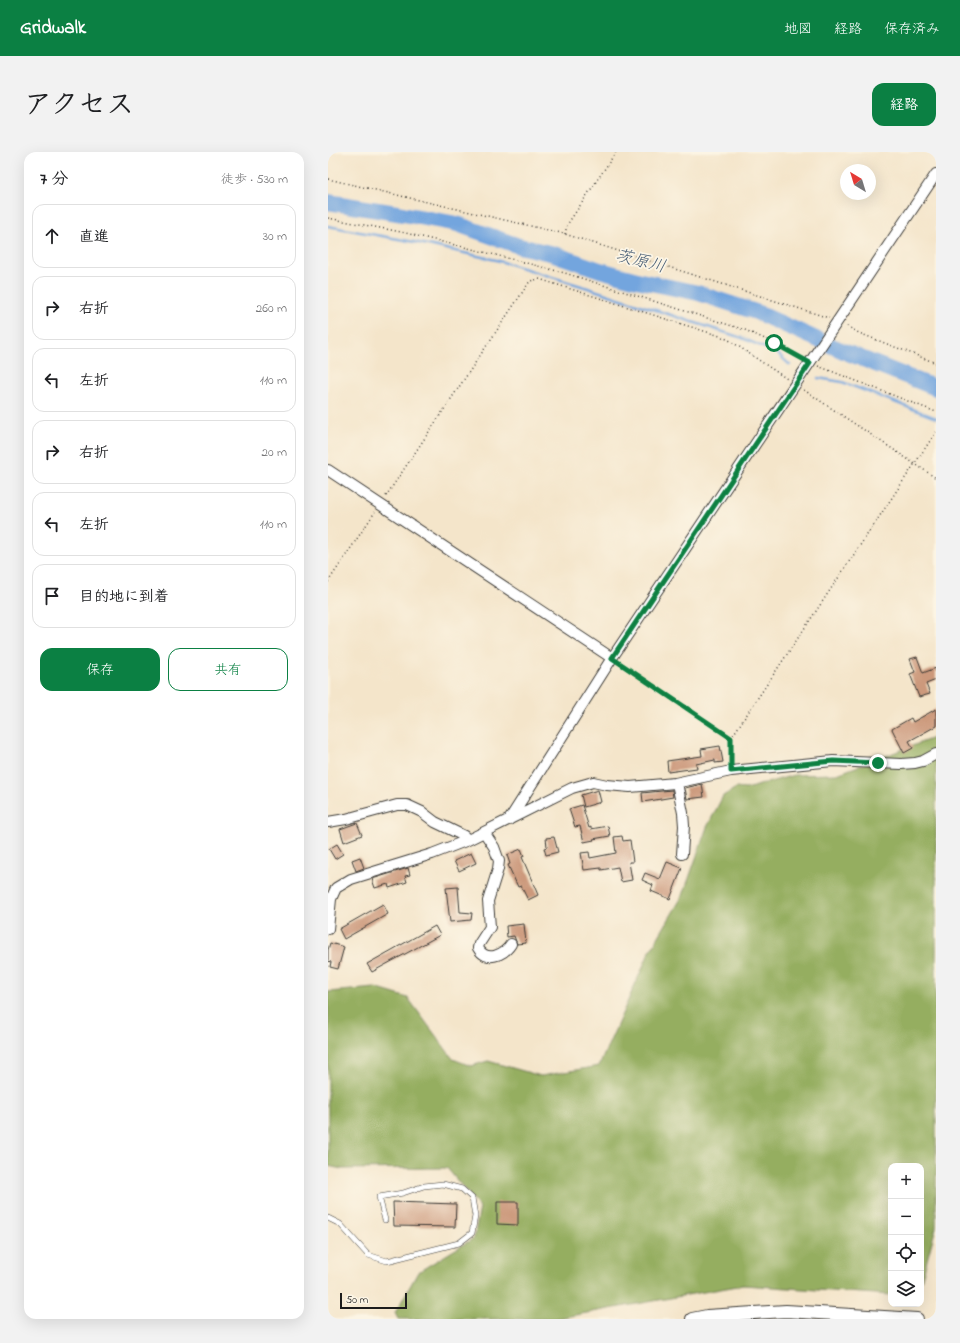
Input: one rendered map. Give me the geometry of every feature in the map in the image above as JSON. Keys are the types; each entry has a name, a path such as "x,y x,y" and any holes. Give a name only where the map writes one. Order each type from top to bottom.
{"street":[{"path":"508,820 612,658 936,174"},
{"path":"328,470 612,658"},
{"path":"328,929 331,899 336,888 351,879 432,854 468,840 572,788 593,782 630,787 676,782 731,771 833,761 901,764 923,761 936,754"},
{"path":"676,782 683,813 684,826 682,854"},
{"path":"328,822 346,819 397,805 407,805 422,812 435,822 464,836 468,840"},
{"path":"484,832 496,852 499,865 488,900 490,927 478,948 482,953 492,957 506,951 511,944"},
{"path":"692,1319 707,1316 786,1312 917,1319"}],"lane":[{"path":"328,1218 340,1224 368,1255 387,1261 458,1243 472,1233 475,1216 472,1198 462,1189 443,1184 424,1186 403,1193 379,1197 386,1220"}],"path":[{"path":"565,234 568,225 616,152"},
{"path":"328,179 565,234 837,323 936,363"},
{"path":"328,218 401,232 565,273 745,330 811,361 936,412"},
{"path":"328,582 530,281 539,278 729,340 936,478"},
{"path":"731,771 731,738 936,432"},
{"path":"612,658 731,738"}],"green space":[{"path":"936,737 936,1227 924,1271 924,1163 888,1163 888,1295 743,1285 553,1319 398,1319 395,1313 418,1272 474,1238 480,1208 447,1168 342,1169 328,1166 328,992 375,988 408,998 453,1059 471,1066 488,1061 541,1076 599,1066 649,953 683,895 707,827 723,796 736,788 746,789 794,775 837,774"}],"building":[{"path":"917,657 923,673 936,668 936,680 926,684 930,694 919,697 910,674 915,672 910,659"},
{"path":"936,709 936,726 909,741 913,748 904,753 892,729 911,718 913,722"},
{"path":"720,746 723,762 715,763 715,760 696,764 697,768 668,772 667,761 702,756 701,749"},
{"path":"702,784 704,797 687,799 685,788"},
{"path":"598,790 601,802 584,807 581,795"},
{"path":"672,790 673,797 643,802 642,793"},
{"path":"582,805 589,828 591,827 591,829 608,826 610,836 584,842 580,826 575,827 569,809"},
{"path":"357,823 362,835 344,842 340,829"},
{"path":"622,836 623,841 630,840 633,862 629,862 632,880 621,882 618,867 601,870 601,868 584,870 581,853 589,852 590,858 616,853 614,837"},
{"path":"554,837 558,852 546,855 544,848 547,847 546,838"},
{"path":"337,844 343,854 335,859 329,849"},
{"path":"521,849 524,856 522,857 538,895 528,900 521,886 518,887 508,865 510,864 507,855"},
{"path":"471,853 476,863 459,871 454,861"},
{"path":"360,857 364,868 356,871 352,860"},
{"path":"667,862 682,868 670,899 651,891 653,885 642,880 645,873 660,879"},
{"path":"408,868 410,875 405,876 407,882 389,888 388,884 375,888 372,879"},
{"path":"458,887 460,912 472,913 471,920 450,922 446,888"},
{"path":"383,904 388,914 344,939 339,929"},
{"path":"524,924 526,943 517,944 514,936 507,937 506,926"},
{"path":"435,926 440,935 372,972 367,964"},
{"path":"330,943 344,947 338,969 330,967 331,962 328,961 328,950"},
{"path":"393,1202 456,1204 455,1227 394,1226"},
{"path":"497,1202 518,1202 518,1225 497,1224"}],"waterway":[{"name":"茨原川","path":"328,202 457,224 519,246 554,254 600,270 641,281 698,293 756,312 843,351 936,388"},
{"path":"328,226 414,242 496,260 742,338 777,353 790,365"},
{"path":"818,378 842,382 936,418"}],"route":[{"path":"774,343 810,363 612,658 731,738 731,771 833,761 878,763"}]}
